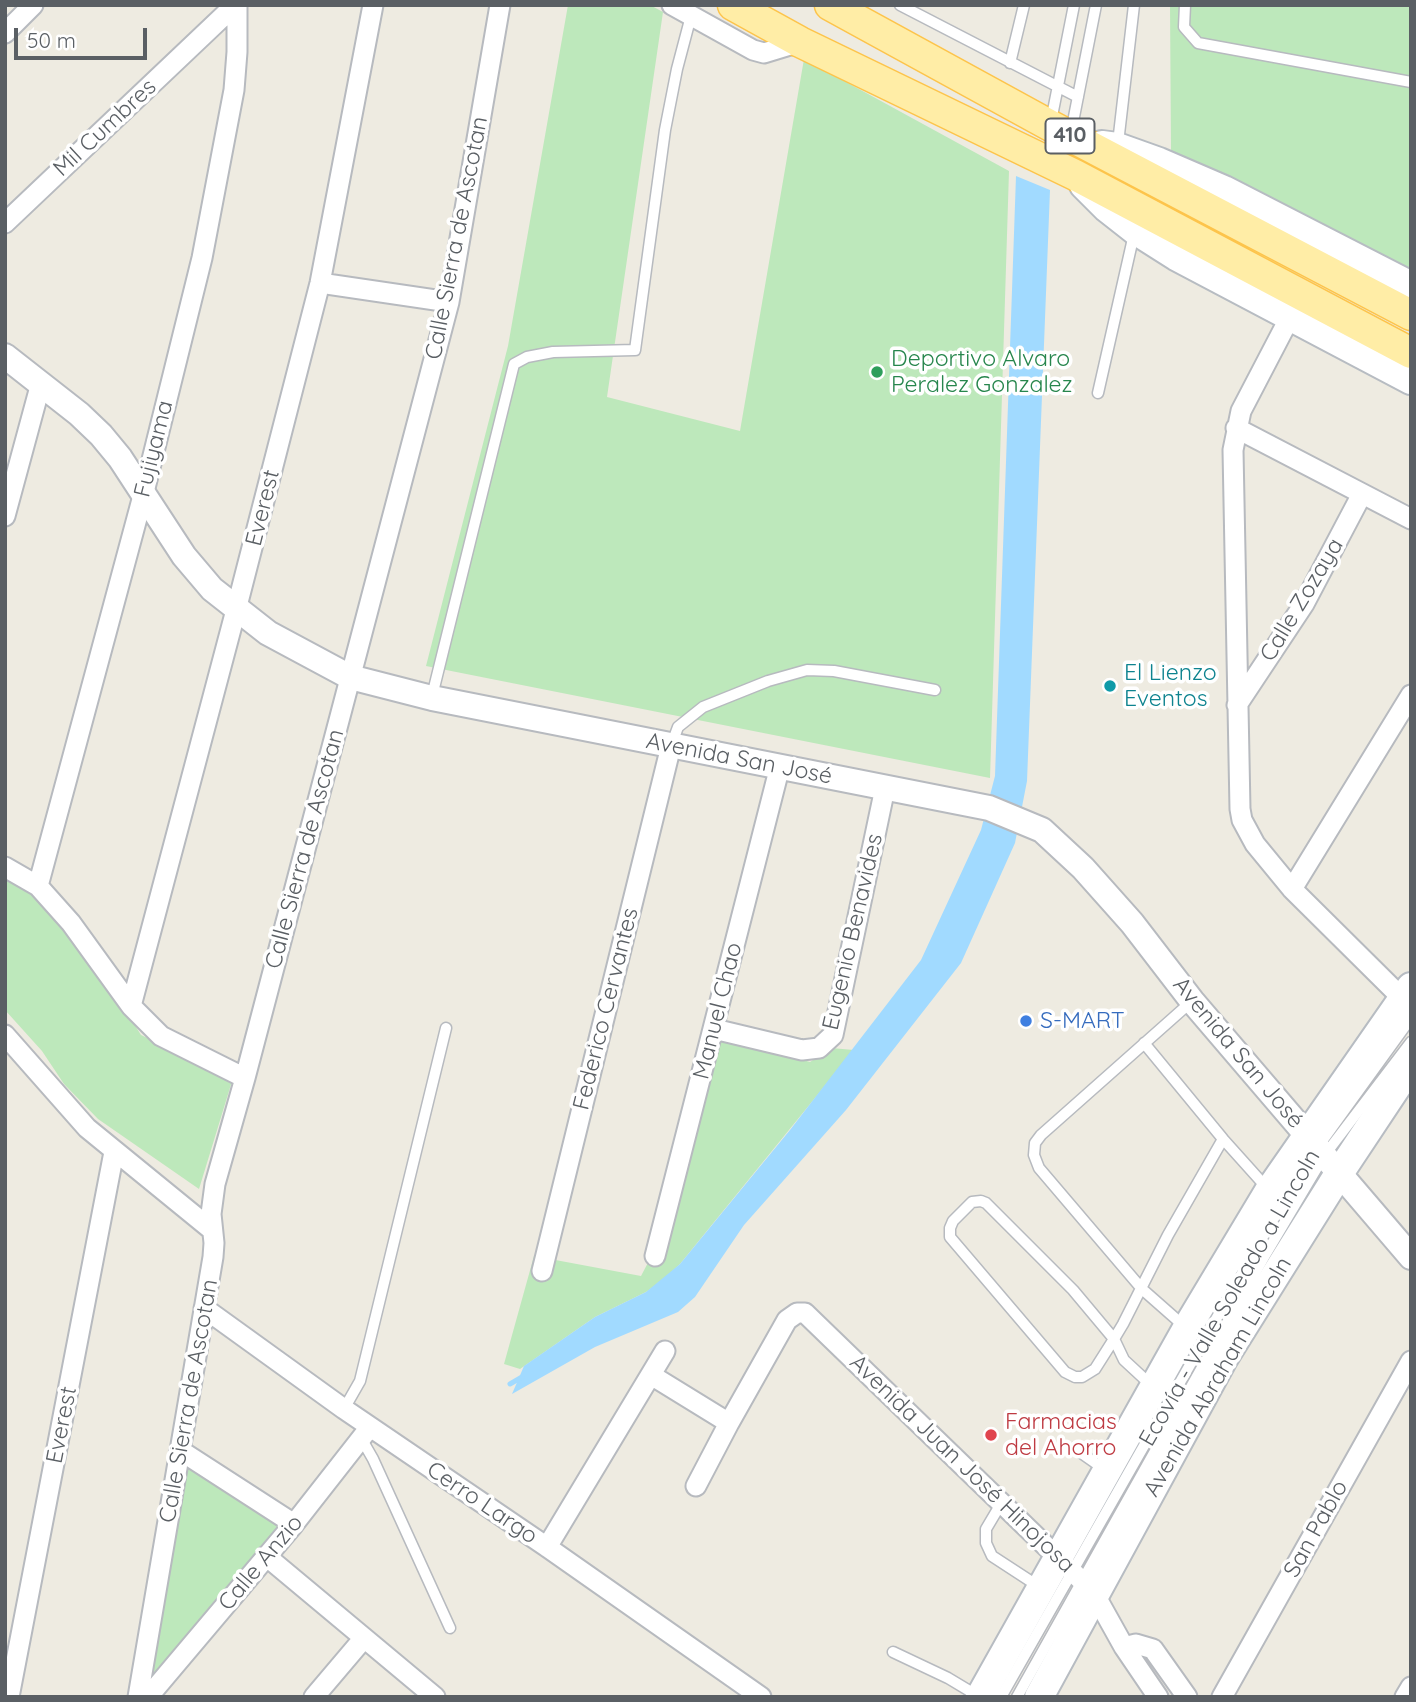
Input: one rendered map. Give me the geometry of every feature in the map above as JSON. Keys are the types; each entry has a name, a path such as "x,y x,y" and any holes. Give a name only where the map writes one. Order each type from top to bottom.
{"main road":[{"name":"410","path":"733,5 800,42 1075,175 1295,306 1411,353"},
{"name":"410","path":"845,11 1068,134 1411,315"},
{"path":"1068,134 1117,147 1224,190 1411,286"},
{"path":"1075,175 1107,208 1176,256 1295,306 1411,380"},
{"path":"979,1697 1042,1588 1077,1576 1107,1471 1153,1387 1269,1191 1322,1153 1408,1001"},
{"name":"Avenida Abraham Lincoln","path":"1039,1697 1077,1576 1223,1359 1322,1153 1411,1065"}],"street":[{"path":"5,33 33,5"},
{"name":"Mil Cumbres","path":"5,223 236,5"},
{"name":"Fujiyama","path":"38,886 144,492 202,258 229,126 237,52 236,5"},
{"name":"Everest","path":"131,1006 320,283 373,5"},
{"name":"Calle Sierra de Ascotan","path":"138,1697 213,1257 211,1214 215,1184 449,302 500,5"},
{"path":"673,5 764,53 800,42"},
{"path":"320,283 449,302"},
{"path":"1295,306 1250,390 1236,428 1233,450 1238,792 1242,821 1255,844 1292,889 1408,1001"},
{"name":"Avenida San José","path":"5,356 79,414 101,435 120,457 184,556 212,589 268,633 350,677 432,698 989,808 1042,830 1063,848 1132,923 1192,1001 1411,1257"},
{"path":"5,516 41,383"},
{"path":"1236,428 1411,519"},
{"name":"Calle Zozaya","path":"1237,705 1304,604 1363,494"},
{"path":"1292,889 1411,695"},
{"name":"Federico Cervantes","path":"541,1271 671,746"},
{"name":"Manuel Chao","path":"655,1256 780,766"},
{"name":"Eugenio Benavides","path":"714,1029 802,1050 819,1048 833,1035 885,788"},
{"path":"5,867 38,886 71,923 131,1006 160,1036 245,1078"},
{"path":"5,1035 72,1113 114,1152 212,1230"},
{"name":"Everest","path":"9,1697 114,1152"},
{"name":"Cerro Largo","path":"204,1308 344,1409 366,1433 547,1547 761,1697"},
{"name":"Avenida Juan José Hinojosa","path":"729,1423 791,1315 797,1312 805,1313 1077,1576 1158,1697"},
{"path":"547,1547 665,1351"},
{"name":"San Pablo","path":"1222,1697 1411,1361"},
{"path":"651,1375 729,1423 695,1486"},
{"name":"Calle Anzio","path":"148,1697 294,1524 366,1433"},
{"path":"181,1451 294,1524"},
{"path":"266,1556 435,1697"},
{"path":"314,1697 364,1638"},
{"path":"1124,1647 1136,1644 1153,1649 1187,1697"},
{"path":"1142,1674 1143,1697"},
{"path":"1405,1697 1411,1687"}],"lane":[{"path":"900,5 1077,97"},
{"path":"1010,63 1024,5"},
{"path":"1068,134 1058,88 1074,5"},
{"path":"1068,134 1096,5"},
{"path":"1117,147 1134,5"},
{"path":"1185,5 1184,27 1198,43 1411,82"},
{"path":"432,698 514,364 527,357 553,352 635,349 665,130 691,16"},
{"path":"1098,393 1135,230"},
{"path":"671,746 678,727 703,707 768,681 807,670 834,671 935,690"},
{"path":"1187,1329 1142,1289 1039,1168 1034,1155 1035,1143 1041,1135 1192,1001"},
{"path":"344,1409 360,1381 446,1028"},
{"path":"1322,1153 1411,1042"},
{"path":"1144,1043 1269,1191"},
{"path":"1153,1387 1125,1360 1114,1339 1073,1290 986,1203 977,1200 972,1202 953,1221 950,1228 950,1237 1065,1372 1075,1377 1090,1375 1114,1339 1168,1235 1223,1139"},
{"path":"366,1433 373,1458 450,1628"},
{"path":"1074,1448 1107,1471"},
{"path":"1002,1502 986,1529 986,1543 992,1556 1042,1588"},
{"path":"1001,1697 1077,1576"},
{"path":"1017,1697 1077,1576"},
{"path":"893,1652 948,1678 979,1697"}],"green space":[{"name":"Deportivo Alvaro Peralez Gonzalez","path":"568,5 650,5 663,12 607,397 740,431 804,59 1009,171 990,778 426,666 508,346"},
{"path":"1170,5 1411,5 1411,269 1171,151"},
{"path":"5,874 23,883 83,943 141,1035 233,1078 199,1189 98,1119 64,1084 42,1051 5,1010"},
{"path":"719,1035 810,1062 831,1048 854,1050 680,1264 662,1281 646,1292 595,1317 520,1369 504,1364 534,1256 641,1276 651,1257"},
{"path":"188,1460 281,1523 144,1695"}],"water":[{"path":"1016,176 1050,190 1027,781 1015,843 961,963 846,1110 744,1225 695,1297 678,1312 595,1347 512,1394 524,1366 595,1317 646,1292 680,1264 790,1130 921,960 981,830 995,776"}],"waterway":[{"path":"510,1384 522,1377"}],"place":[{"name":"Deportivo Alvaro Peralez Gonzalez","path":"877,372"},
{"name":"El Lienzo Eventos","path":"1110,686"},
{"name":"S-MART","path":"1026,1021"},
{"name":"Farmacias del Ahorro","path":"991,1435"}]}
